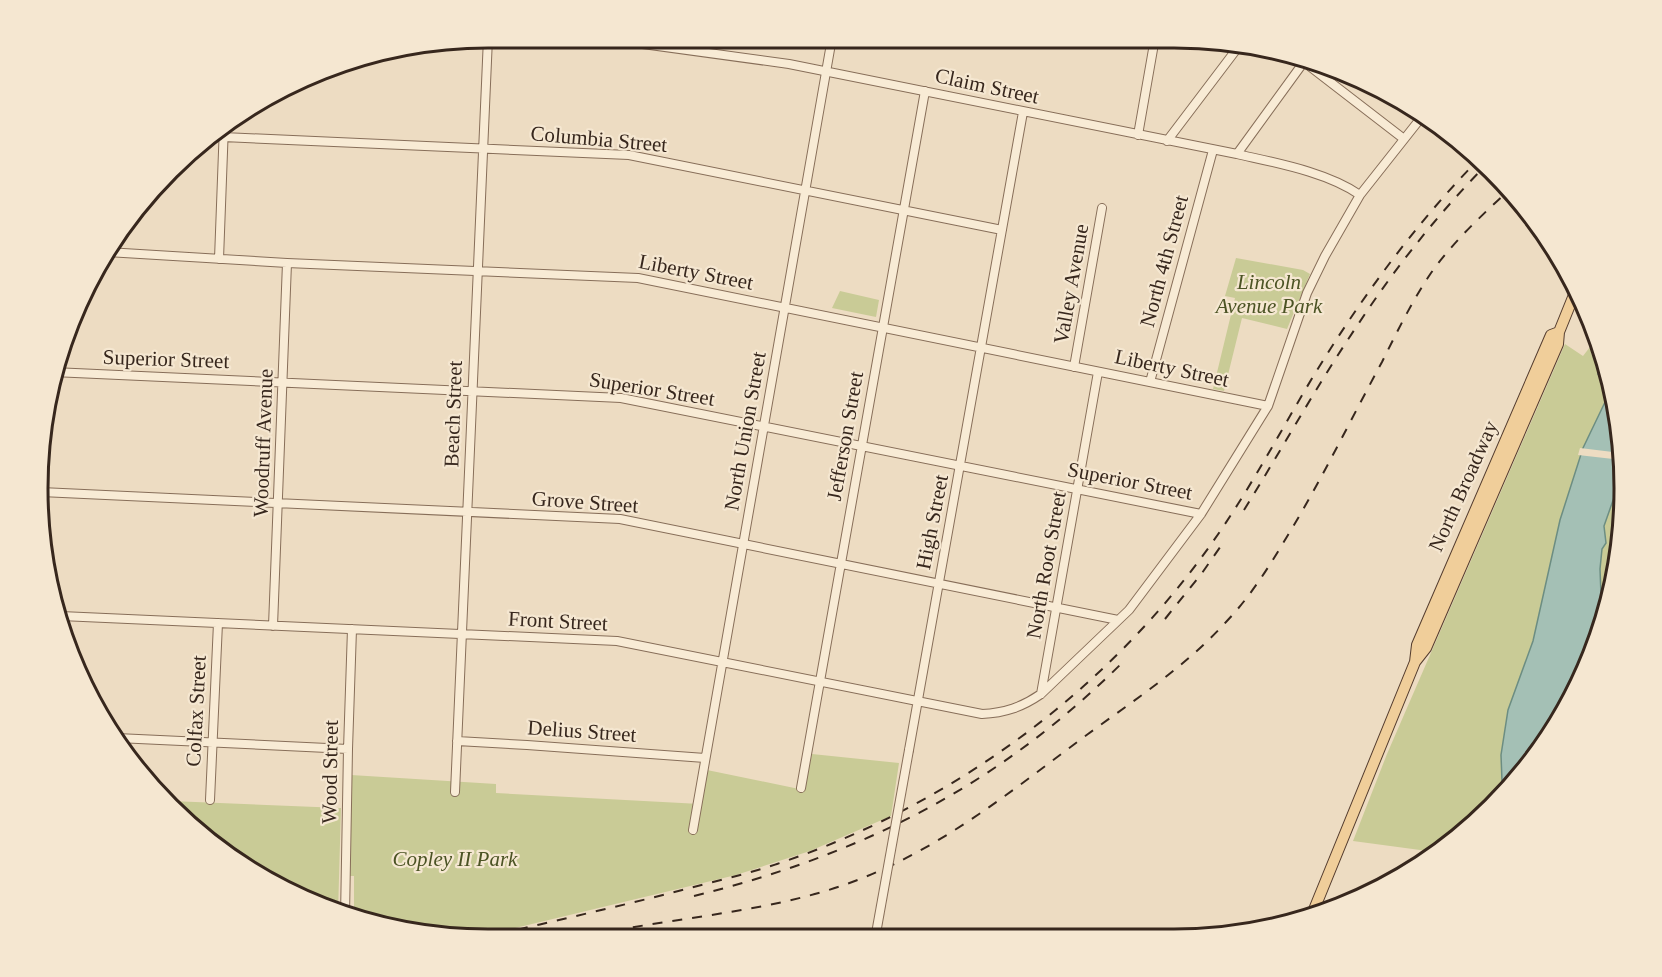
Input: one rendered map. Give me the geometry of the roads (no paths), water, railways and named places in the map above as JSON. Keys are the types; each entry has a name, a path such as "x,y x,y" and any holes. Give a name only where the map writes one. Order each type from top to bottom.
{"main road":[{"name":"North Broadway","path":"1316,906 1415,662 1417,645 1457,548 1551,335 1558,332 1572,300"}],"street":[{"name":"Beach Street","path":"455,792 488,48"},
{"name":"Claim Street","path":"690,48 779,62 1237,154 1292,167 1340,184 1360,195"},
{"name":"North Union Street","path":"693,830 831,48"},
{"path":"1138,135 1153,48"},
{"path":"1167,141 1234,52"},
{"path":"1237,154 1299,66"},
{"path":"1319,73 1404,139"},
{"name":"Jefferson Street","path":"801,788 925,91"},
{"name":"High Street","path":"877,929 1023,112"},
{"name":"Front Street","path":"67,616 617,641 982,714 1025,705 1041,694 1129,610 1202,514 1268,406 1308,293 1325,256 1360,195 1418,122"},
{"name":"Columbia Street","path":"223,137 646,157 1002,230"},
{"path":"219,259 223,137"},
{"name":"North 4th Street","path":"1150,382 1213,150"},
{"name":"Valley Avenue","path":"1074,367 1102,208"},
{"name":"Liberty Street","path":"117,253 287,263 632,277 1268,406"},
{"name":"Woodruff Avenue","path":"273,626 287,263"},
{"name":"Superior Street","path":"63,372 621,398 1202,514"},
{"name":"North Root Street","path":"1041,694 1098,372"},
{"name":"Grove Street","path":"48,492 620,519 1118,620"},
{"name":"Colfax Street","path":"210,801 218,623"},
{"name":"Wood Street","path":"345,905 352,629"},
{"path":"126,738 348,749"},
{"name":"Delius Street","path":"457,741 705,758"}],"railway":[{"path":"521,929 743,874 844,839 908,808 970,772 1029,731 1084,686 1136,636 1183,582 1237,506 1351,317 1411,235 1473,166"},
{"path":"1244,510 1371,304 1434,222 1480,172"},
{"path":"624,929 775,904 841,886 875,873 908,857 970,820 1177,668 1211,638 1244,602 1260,580 1313,492 1424,284 1458,240 1503,196"},
{"path":"1165,619 1223,543"},
{"path":"694,896 816,859 872,836 927,809 979,778 1029,743 1078,704 1125,660"}],"park label":[{"name":"Lincoln Avenue Park","path":"1269,294"},
{"name":"Copley II Park","path":"455,859"}]}
